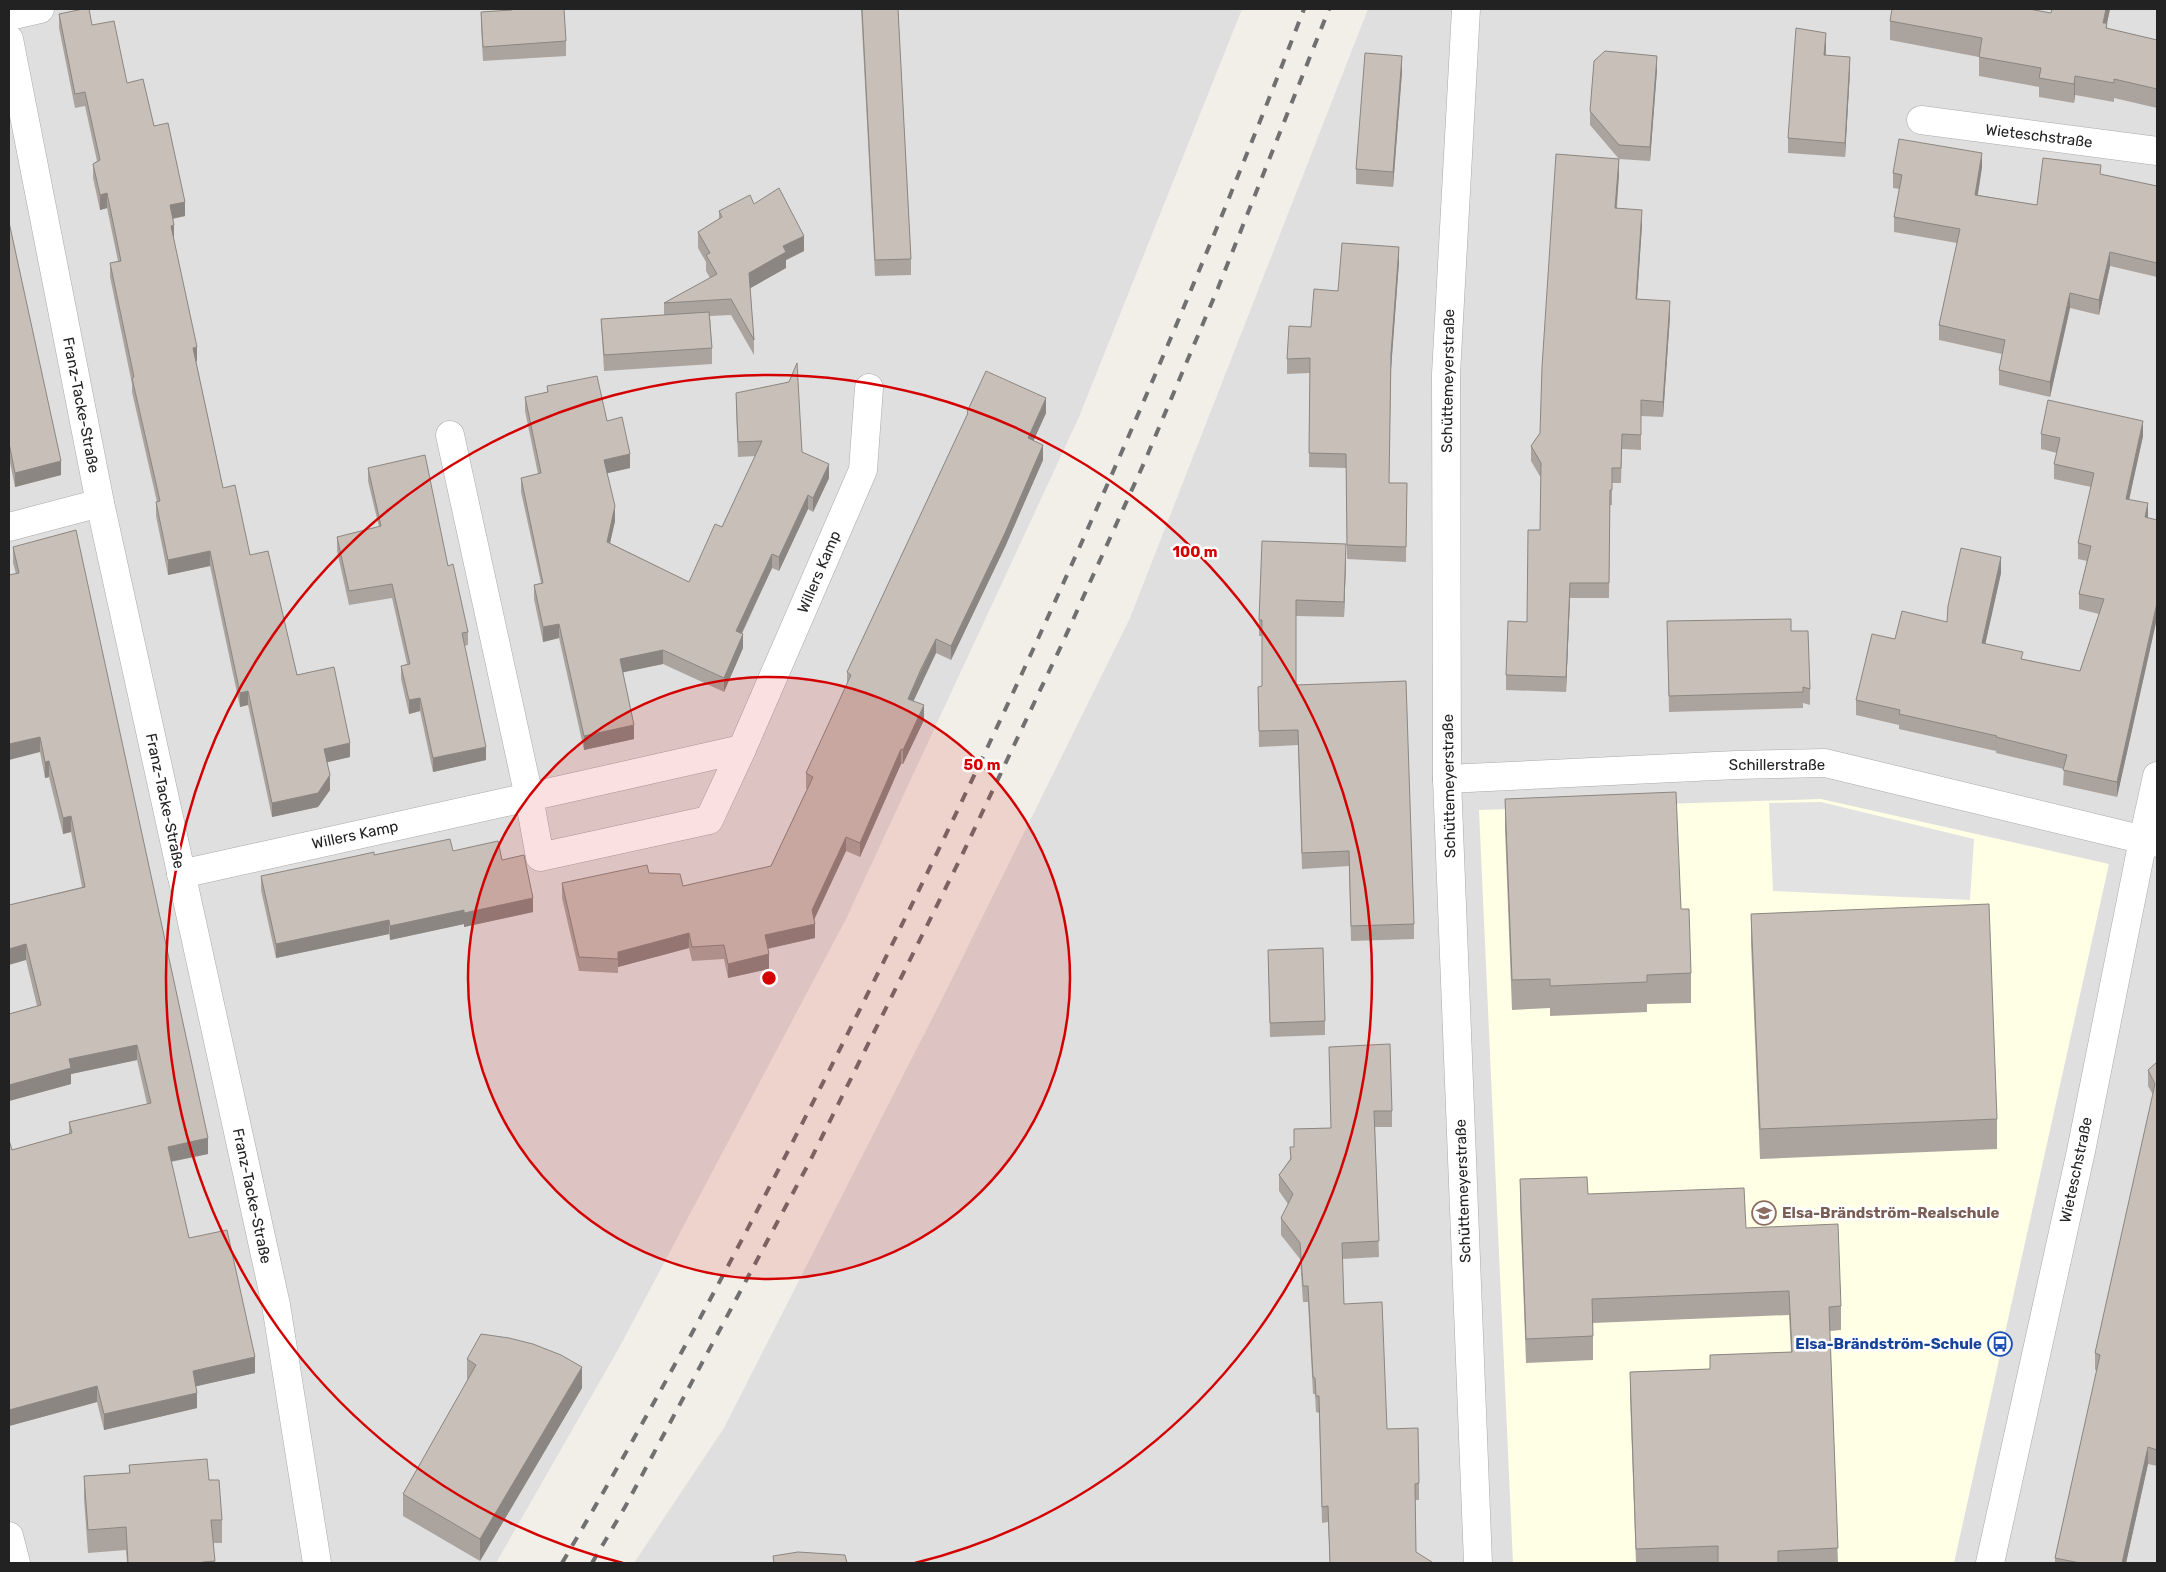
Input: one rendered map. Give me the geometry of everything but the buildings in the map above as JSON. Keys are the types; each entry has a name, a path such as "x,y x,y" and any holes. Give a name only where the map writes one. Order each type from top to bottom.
{"street":[{"path":"9,16 40,9"},
{"name":"Schüttemeyerstraße","path":"1466,9 1446,374 1447,779 1478,1563"},
{"name":"Franz-Tacke-Straße","path":"9,39 100,503 276,1305 317,1563"},
{"name":"Wieteschstraße","path":"1921,120 2157,151"},
{"name":"Willers Kamp","path":"450,435 529,796 540,857 708,820 742,749 863,470 869,388"},
{"path":"9,527 100,503"},
{"name":"Willers Kamp","path":"180,874 742,749"},
{"name":"Schillerstraße","path":"1447,779 1736,765 1825,763 2150,841"},
{"name":"Wieteschstraße","path":"1990,1563 2150,841 2157,776"},
{"path":"9,1536 16,1563"}],"shaded area":[{"path":"9,9 1242,9 1079,417 846,919 619,1348 496,1563 9,1563"},
{"path":"1368,9 2157,9 2157,1563 634,1563 724,1428 943,997 1130,618"},
{"name":"Elsa-Brändström-Realschule","path":"1821,799 2109,864 1954,1563 1513,1563 1479,810"},
{"path":"1821,802 1974,839 1970,900 1773,891 1769,803"}],"railway":[{"path":"562,1563 645,1419 725,1272 802,1124 935,857 1048,618 1102,497 1206,254 1304,9"},
{"path":"592,1563 625,1507 810,1161 963,853 1062,644 1144,463 1218,288 1329,9"}],"place":[{"name":"Elsa-Brändström-Realschule","path":"1764,1213"},
{"name":"Elsa-Brändström-Schule","path":"2000,1344"}]}
